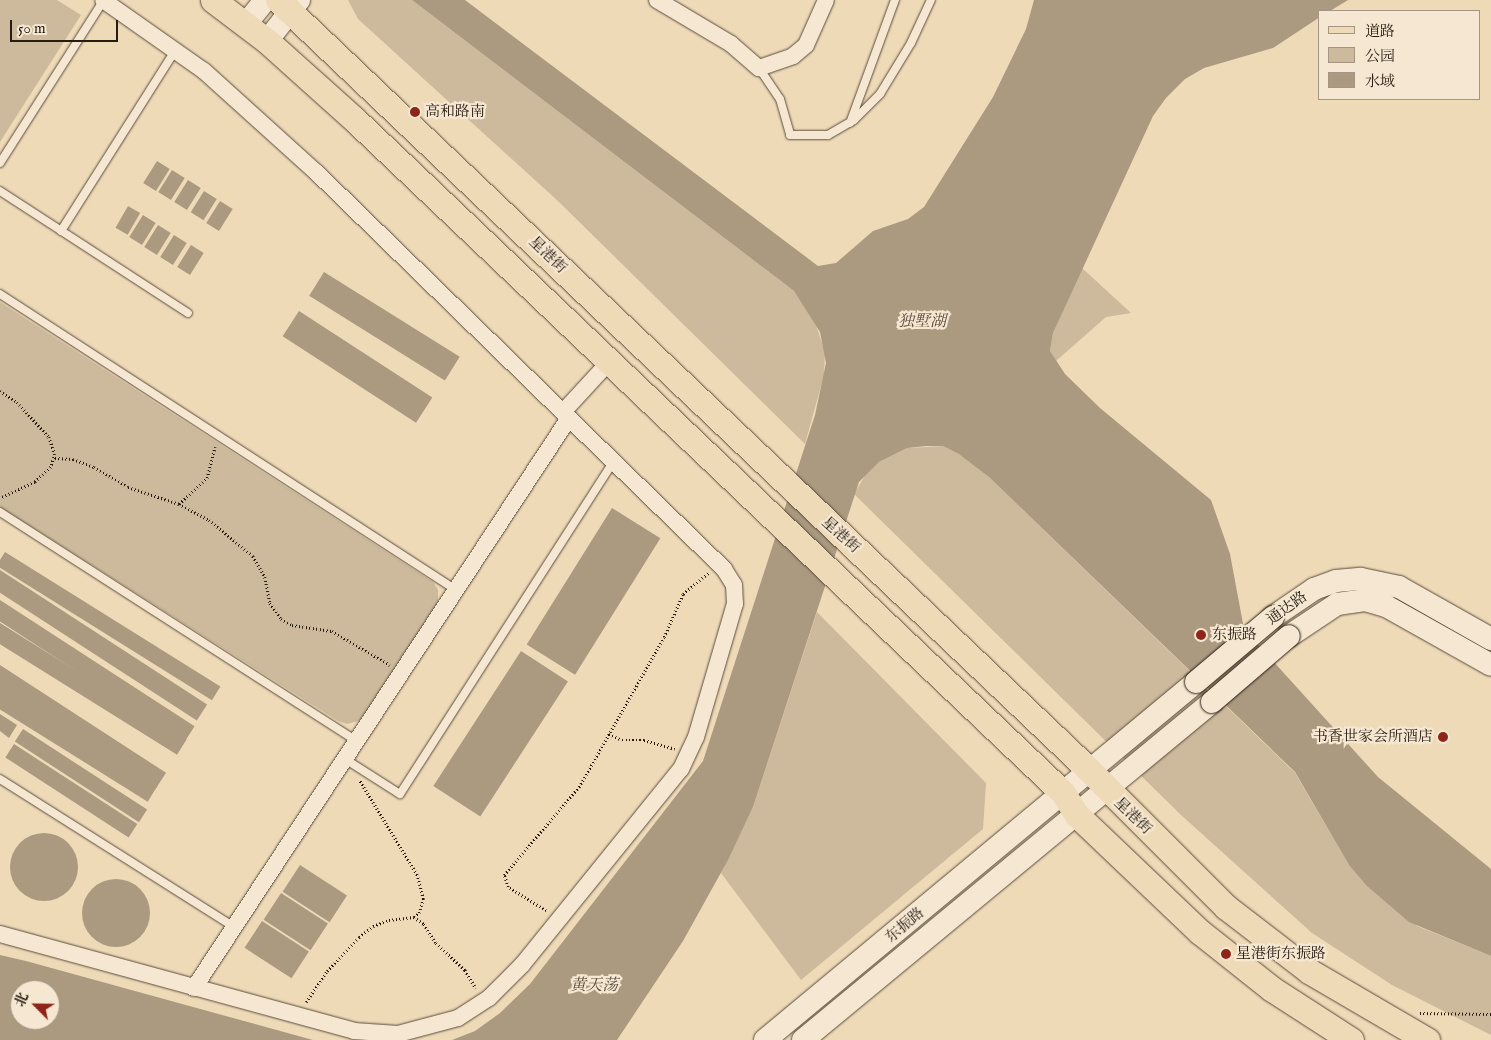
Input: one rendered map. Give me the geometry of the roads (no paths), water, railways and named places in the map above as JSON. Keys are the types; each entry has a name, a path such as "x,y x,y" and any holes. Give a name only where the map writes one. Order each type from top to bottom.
{"main road":[{"path":"213,0 267,41 347,112 1063,793 1077,815 1230,957 1288,1001 1351,1040"},
{"path":"245,25 265,0"},
{"path":"267,41 289,4"},
{"name":"星港街","path":"289,4 318,41 436,148 785,484 848,540 1089,770 1226,907 1272,945 1371,1010 1427,1040"},
{"name":"通达路","path":"1089,770 1273,617 1314,588 1336,580 1361,579 1399,587 1491,639"},
{"name":"通达路","path":"1107,790 1289,636 1337,604 1365,600 1386,606 1491,665"},
{"name":"东振路","path":"765,1040 1089,770"},
{"name":"东振路","path":"803,1040 1107,790"}],"street":[{"path":"0,934 354,1031 398,1034 458,1018 484,1001 522,965 690,753 735,604 734,585 720,564 300,157 176,49 104,0"},
{"path":"657,0 731,44 760,68 793,56 806,45 826,0"},
{"path":"194,988 234,927 351,763 357,741 456,590 566,415 609,362"}],"lane":[{"path":"0,163 104,0"},
{"path":"850,123 895,0"},
{"path":"760,68 780,99 790,136 815,137 850,123 868,108 892,76 931,0"},
{"path":"61,231 176,49"},
{"path":"0,191 188,313"},
{"path":"0,294 456,590"},
{"path":"351,763 400,794 613,462"},
{"path":"0,512 357,741"},
{"path":"0,779 234,927"}],"water":[{"path":"412,0 465,0 818,266 836,263 873,231 908,219 924,207 993,97 1026,29 1034,0 1348,0 1332,10 1318,10 1318,18 1273,48 1204,68 1185,79 1166,98 1153,116 1053,333 1050,351 1065,374 1100,408 1211,500 1230,554 1244,629 1378,777 1491,869 1491,956 1409,922 1367,886 1349,865 1295,772 989,477 959,454 943,446 926,446 907,448 879,462 859,482 753,807 728,860 683,941 617,1040 452,1040 475,1031 500,1013 530,984 703,761 815,415 826,363 820,332 794,291"},
{"path":"157,161 170,169 156,191 143,183"},
{"path":"172,170 185,178 171,200 158,192"},
{"path":"188,180 201,188 187,210 174,202"},
{"path":"204,191 217,199 203,220 191,212"},
{"path":"220,201 233,209 219,231 206,223"},
{"path":"128,206 140,213 128,235 116,228"},
{"path":"143,215 156,223 142,245 129,237"},
{"path":"158,225 171,233 157,255 144,247"},
{"path":"174,235 187,243 173,265 160,257"},
{"path":"191,245 204,253 190,275 177,267"},
{"path":"324,272 460,357 445,381 309,296"},
{"path":"299,311 432,398 416,423 283,336"},
{"path":"612,508 660,538 575,675 527,645"},
{"path":"5,552 220,687 212,700 0,568 0,560"},
{"path":"0,570 207,705 197,720 0,593"},
{"path":"0,600 195,726 185,741 0,621"},
{"path":"0,623 187,740 177,755 0,644"},
{"path":"521,651 568,681 480,817 433,786"},
{"path":"0,665 166,773 156,789 0,688"},
{"path":"0,687 158,786 148,802 0,709"},
{"path":"0,714 17,725 9,738 0,731"},
{"path":"23,729 147,810 139,822 15,742"},
{"path":"14,744 137,824 129,837 5,757"},
{"path":"44,833 57,835 68,843 76,854 78,867 76,880 68,891 57,899 44,901 31,899 20,891 12,880 10,867 12,854 20,843 31,835"},
{"path":"300,865 347,895 330,922 283,892"},
{"path":"116,879 129,882 140,889 147,900 150,913 147,926 140,937 129,944 116,947 103,944 92,937 85,926 82,913 85,900 92,889 103,882"},
{"path":"281,893 328,923 311,950 264,920"},
{"path":"262,921 309,951 292,978 245,948"},
{"path":"0,955 26,961 313,1040 0,1040"}],"place":[{"name":"高和路南","path":"415,112"},
{"name":"东振路","path":"1201,635"},
{"name":"书香世家会所酒店","path":"1443,737"},
{"name":"星港街东振路","path":"1226,954"}],"water label":[{"name":"独墅湖","path":"922,322"},
{"name":"黄天荡","path":"594,986"}]}
